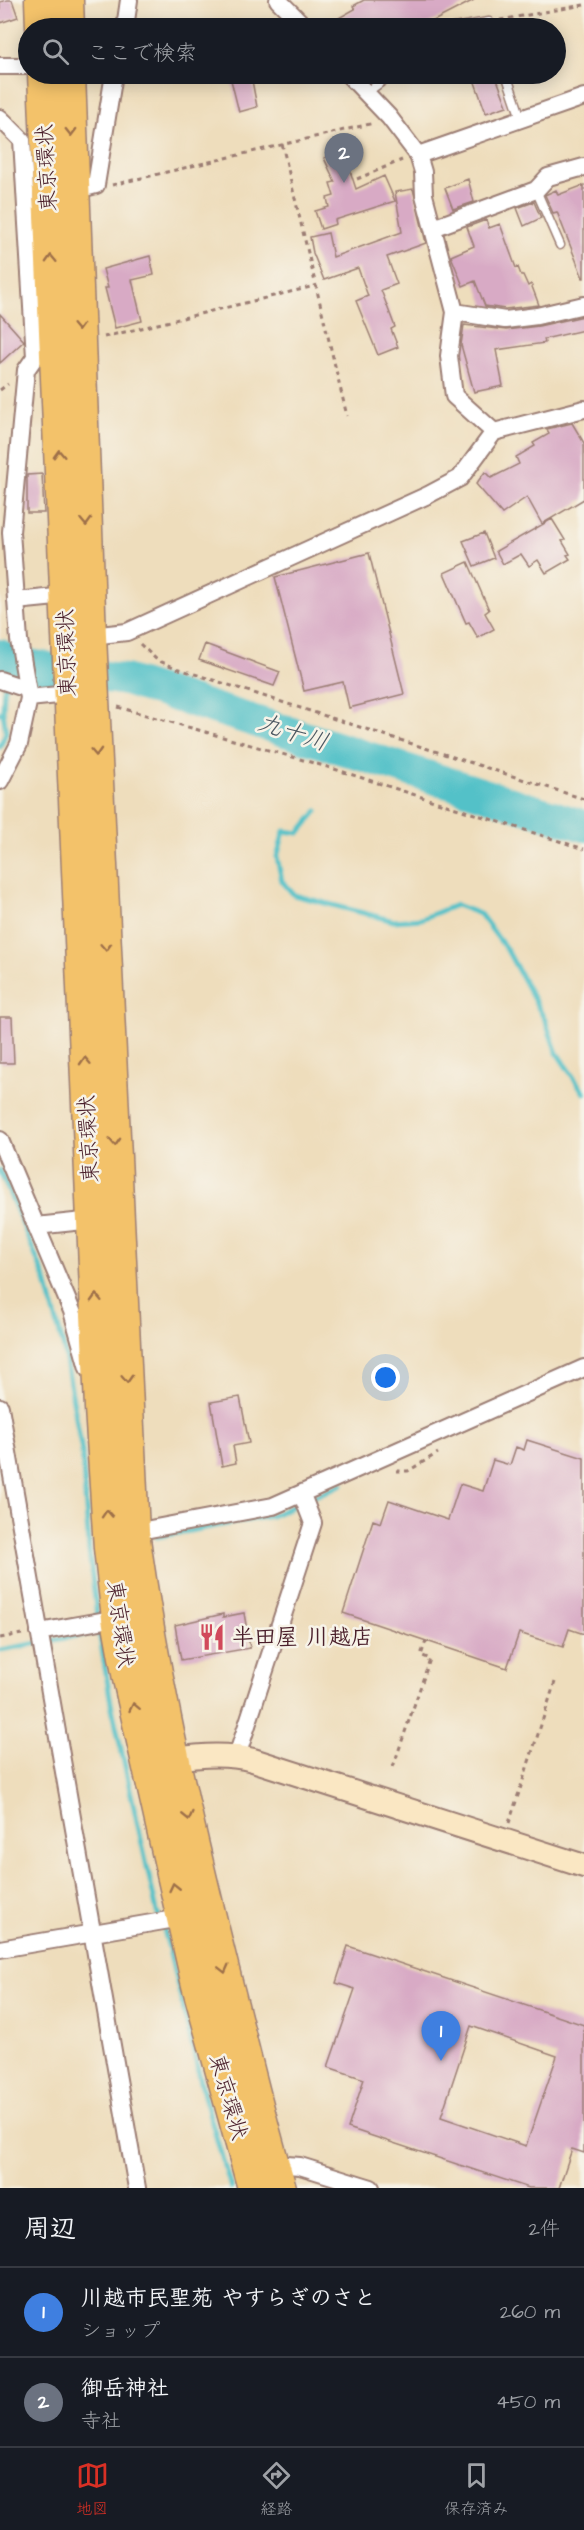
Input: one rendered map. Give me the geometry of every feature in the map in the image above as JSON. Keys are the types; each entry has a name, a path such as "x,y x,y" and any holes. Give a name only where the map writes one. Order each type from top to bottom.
{"highway":[{"path":"40,0 41,18"},
{"path":"68,0 69,18"},
{"name":"東京環状","path":"43,84 66,596 85,696 134,1532 145,1610 175,1759 209,1912 277,2176"},
{"name":"東京環状","path":"71,84 84,188 56,346 91,636 85,696 93,1220 100,1408 109,1548 117,1618 146,1764 197,1985 253,2188"}],"street":[{"path":"126,18 129,0"},
{"path":"278,0 296,18"},
{"path":"0,66 18,66"},
{"path":"84,188 111,84"},
{"path":"357,84 389,117 418,155 423,172 424,195 455,312 449,356 454,396 494,432"},
{"path":"418,155 584,97"},
{"path":"0,118 22,140 56,346 26,370 11,532 20,640 28,693 19,744 0,781"},
{"path":"433,228 536,190 548,177 584,167"},
{"path":"455,312 505,320 537,316 584,304"},
{"path":"91,636 127,632 428,495 460,478 494,432 584,409"},
{"path":"16,601 66,596"},
{"path":"0,680 28,693 85,696"},
{"path":"0,1140 72,1311 100,1408"},
{"path":"36,1226 93,1220"},
{"path":"134,1532 305,1500 584,1368"},
{"path":"0,1407 137,2188"},
{"path":"237,1756 313,1523 305,1500"},
{"path":"39,1632 117,1618"},
{"path":"146,1764 175,1759 237,1756 584,1866"},
{"path":"0,1949 181,1918"},
{"path":"277,2176 300,2166 371,2188"}],"lane":[{"path":"366,93 378,84"},
{"path":"509,84 521,118"},
{"path":"536,190 560,245"}],"path":[{"path":"511,18 584,5"},
{"path":"84,188 103,187 372,124 389,117"},
{"path":"282,144 347,416"},
{"path":"357,179 418,155"},
{"path":"56,346 100,338 315,285"},
{"path":"127,632 157,660 176,668 584,799"},
{"path":"85,696 331,768 584,849"},
{"path":"0,1638 39,1632"},
{"path":"393,1767 430,1659 420,1655 426,1641"},
{"path":"503,1839 555,1682"}],"building":[{"path":"12,0 18,17 0,23 0,2"},
{"path":"364,0 474,0 439,18 339,18 355,9 353,6"},
{"path":"232,84 253,84 257,107 239,112"},
{"path":"476,84 499,84 507,106 486,113"},
{"path":"343,149 356,189 384,176 395,201 335,220 336,224 321,229 315,211 329,207 327,198 334,196 330,183 335,182 324,158"},
{"path":"468,179 474,202 453,209 445,188"},
{"path":"584,185 583,278 557,212 553,213 545,195 556,190 558,195"},
{"path":"413,189 426,243 387,257 397,284 381,290 395,327 391,329 398,347 378,355 356,301 368,296 358,268 324,280 313,253 310,237 328,233 333,257 402,232 395,192"},
{"path":"534,202 541,218 524,226 517,208"},
{"path":"486,220 489,228 500,224 516,268 518,267 528,286 531,284 539,305 505,309 485,306 475,281 463,286 451,256 474,246 467,227"},
{"path":"150,256 154,275 132,280 142,321 115,328 105,288 108,288 103,269"},
{"path":"0,314 24,341 0,363"},
{"path":"584,316 584,330 544,339 545,343 496,350 503,386 474,392 461,345 464,325 506,330 539,326"},
{"path":"572,423 584,443 584,499 542,524 527,497 502,514 476,484 485,472 491,478 519,464 516,457 535,446 533,443 549,434 547,429"},
{"path":"42,474 44,513 27,513 27,475"},
{"path":"552,519 565,540 562,541 570,554 567,555 570,559 546,573 538,560 529,566 521,554 503,564 496,551"},
{"path":"484,533 494,558 474,566 463,541"},
{"path":"369,553 404,694 349,708 343,682 304,691 275,577"},
{"path":"468,562 489,610 485,613 494,629 478,638 469,622 466,623 444,573"},
{"path":"205,644 280,672 274,686 199,660"},
{"path":"0,1017 12,1017 14,1063 0,1063"},
{"path":"240,1397 249,1443 233,1446 236,1463 222,1466 211,1402"},
{"path":"527,1440 584,1458 584,1634 569,1629 563,1647 519,1633 507,1668 343,1613 373,1520 381,1523 389,1500 448,1520 460,1484 483,1491 493,1460 510,1465 516,1447 524,1450"},
{"path":"244,1613 250,1648 181,1660 175,1625 223,1614 223,1617"},
{"path":"348,1946 584,2025 584,2153 572,2149 559,2188 529,2188 348,2128 364,2079 328,2067 355,1989 336,1983","holes":["471,2026 557,2056 526,2146 441,2117"]}],"waterway":[{"name":"九十川","path":"0,655 10,662 125,680 584,826"},
{"path":"0,713 3,712 4,691 10,662"},
{"path":"0,747 6,732 3,712"},
{"path":"317,811 299,833 284,831 277,857 282,881 294,895 394,921 421,919 456,905 480,914 507,950 545,1020 557,1053 584,1093"},
{"path":"0,1170 46,1281 64,1349 82,1452 89,1551 99,1632 0,1650"},
{"path":"157,1537 271,1516 342,1484"},
{"path":"99,1632 111,1703 157,1912 163,1925 205,2099 231,2188"}],"place":[{"name":"御岳神社","path":"344,183"},
{"name":"半田屋 川越店","path":"212,1637"},
{"name":"川越市民聖苑 やすらぎのさと","path":"441,2061"}]}
